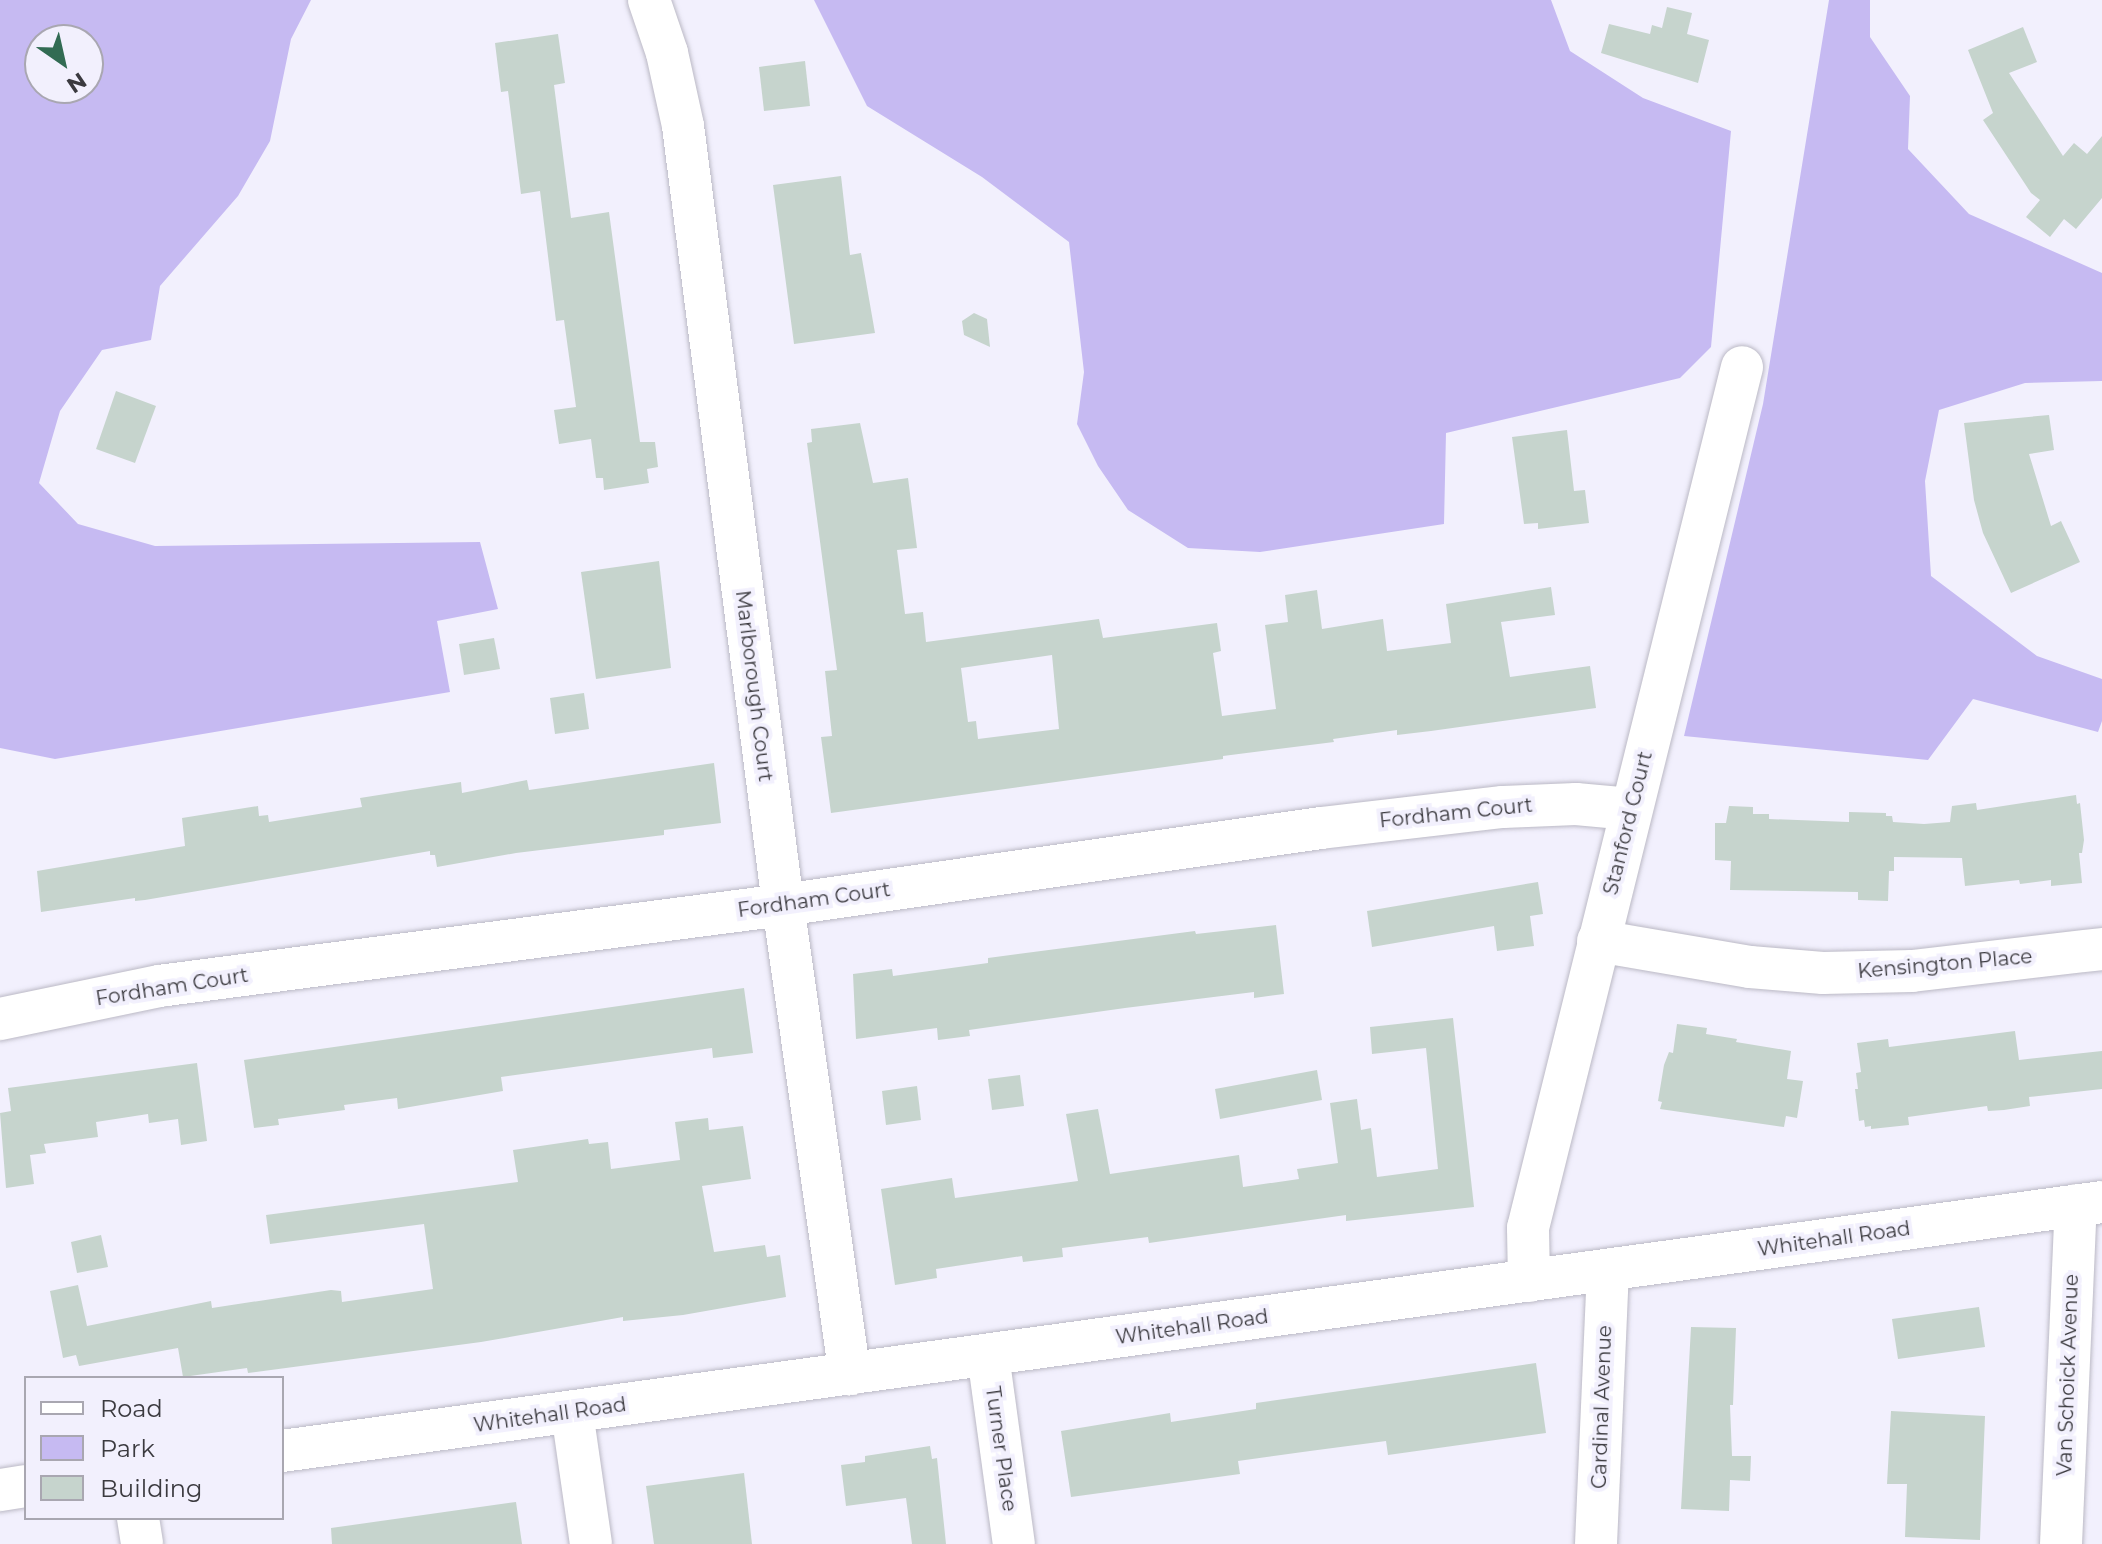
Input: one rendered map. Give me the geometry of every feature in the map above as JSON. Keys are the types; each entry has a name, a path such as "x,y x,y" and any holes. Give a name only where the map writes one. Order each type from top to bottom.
{"street":[{"name":"Marlborough Court","path":"649,0 667,53 683,126 783,905 850,1374"},
{"name":"Stanford Court","path":"1529,1281 1528,1228 1742,367"},
{"name":"Fordham Court","path":"0,1019 159,986 783,905 1423,815 1547,804 1631,809"},
{"name":"Kensington Place","path":"1598,941 1750,967 1823,973 1902,972 2102,949"},
{"name":"Whitehall Road","path":"284,1451 2089,1204"},
{"name":"Van Schoick Avenue","path":"2061,1544 2089,1204"},
{"name":"Cardinal Avenue","path":"1596,1544 1608,1270"},
{"name":"Turner Place","path":"988,1355 1014,1544"},
{"path":"572,1412 591,1544"},
{"path":"0,1490 24,1486"},
{"path":"138,1520 142,1544"}],"green space":[{"path":"0,0 311,0 291,39 270,141 238,196 160,286 151,340 102,350 60,411 39,483 78,524 155,546 480,542 498,609 437,621 450,692 55,759 0,748"},
{"path":"814,0 1551,0 1570,51 1643,98 1731,131 1711,347 1680,378 1446,433 1444,524 1260,552 1188,548 1128,510 1098,466 1077,424 1084,372 1069,242 982,177 867,106"},
{"path":"1829,0 1870,0 1870,37 1910,96 1908,149 1969,214 2102,273 2102,381 2025,383 1939,410 1925,481 1931,576 2037,656 2102,679 2102,721 2098,732 1973,699 1928,760 1684,736 1763,404"}],"building":[{"path":"1667,7 1692,13 1687,34 1709,40 1698,83 1601,53 1609,24 1650,34 1652,25 1662,28"},
{"path":"2023,27 2037,62 2009,73 2063,156 2074,143 2087,154 2102,136 2102,198 2076,229 2064,219 2050,237 2026,217 2040,200 2031,193 1983,120 1993,113 1968,50"},
{"path":"558,34 565,83 554,85 571,218 609,212 640,442 655,442 658,467 647,469 649,483 604,490 603,478 596,478 591,439 559,444 554,410 576,407 564,320 556,321 540,191 521,194 508,91 501,92 495,43"},
{"path":"805,61 810,106 764,111 759,67"},
{"path":"841,176 850,255 861,253 875,333 794,344 773,185"},
{"path":"974,313 987,319 990,347 964,335 962,321"},
{"path":"116,391 156,406 135,463 96,449"},
{"path":"2049,415 2054,450 2029,454 2051,526 2061,521 2080,562 2011,593 1983,533 1974,500 1964,423"},
{"path":"860,423 873,483 908,478 917,548 897,550 905,614 923,612 926,642 1099,619 1103,638 1217,623 1221,651 1213,653 1222,716 1276,709 1265,625 1288,622 1285,595 1317,590 1322,629 1383,619 1387,651 1451,643 1446,604 1551,587 1555,615 1501,622 1510,677 1590,666 1596,708 1397,735 1397,730 1333,739 1334,742 1223,756 1223,759 831,813 821,737 832,736 825,671 837,670 807,443 812,442 811,429","holes":["1052,655 1059,729 978,739 976,721 968,722 961,668"]},
{"path":"1567,430 1574,491 1585,490 1589,523 1538,529 1538,523 1524,524 1512,437"},
{"path":"659,561 671,668 596,679 581,572"},
{"path":"494,638 500,669 464,675 459,644"},
{"path":"584,693 589,729 555,734 550,698"},
{"path":"714,763 721,823 664,830 664,835 516,853 437,867 435,855 430,855 430,851 145,900 135,901 135,898 41,912 37,871 185,846 182,818 258,806 259,816 268,815 269,822 362,807 360,798 461,782 462,793 527,780 529,790"},
{"path":"2076,795 2077,804 2080,803 2084,840 2082,853 2079,853 2082,883 2051,886 2051,880 2020,884 2019,880 1965,886 1962,858 1894,857 1894,871 1889,871 1888,901 1858,900 1858,892 1730,890 1731,861 1715,860 1715,823 1726,823 1729,806 1753,807 1753,814 1769,814 1769,819 1849,822 1849,812 1886,813 1886,816 1892,816 1893,822 1924,824 1950,822 1952,806 1976,803 1977,810"},
{"path":"1538,882 1543,914 1530,916 1534,946 1497,951 1494,926 1372,947 1367,911"},
{"path":"1276,925 1284,994 1254,998 1254,992 1125,1008 969,1030 970,1036 938,1040 937,1028 856,1039 853,974 892,969 893,976 988,963 988,958 1195,931 1196,934"},
{"path":"744,988 753,1053 713,1058 712,1048 501,1077 503,1091 398,1109 397,1098 344,1105 345,1110 278,1119 279,1125 254,1128 244,1060"},
{"path":"1453,1018 1474,1207 1346,1221 1346,1215 1149,1243 1148,1237 1062,1248 1063,1257 1023,1262 1022,1256 936,1269 937,1278 895,1285 881,1189 952,1178 955,1198 1078,1181 1066,1114 1098,1109 1110,1174 1239,1155 1243,1187 1299,1179 1297,1169 1338,1163 1330,1103 1357,1099 1361,1130 1371,1128 1377,1177 1438,1169 1426,1048 1372,1054 1370,1027"},
{"path":"1677,1024 1707,1028 1706,1034 1737,1039 1736,1042 1791,1051 1787,1079 1803,1081 1797,1118 1786,1116 1784,1127 1660,1109 1662,1102 1658,1101 1664,1065 1669,1052 1673,1053"},
{"path":"2015,1031 2019,1060 2102,1051 2102,1089 2029,1097 2030,1106 2004,1110 1988,1111 1987,1106 1908,1117 1909,1125 1871,1129 1871,1126 1865,1127 1864,1120 1859,1121 1855,1089 1858,1089 1856,1073 1861,1072 1857,1043 1888,1039 1889,1047"},
{"path":"197,1063 207,1141 181,1145 178,1119 149,1123 148,1114 96,1122 98,1137 44,1144 46,1153 30,1155 34,1184 6,1188 0,1113 11,1111 8,1088"},
{"path":"1317,1070 1322,1100 1220,1119 1215,1089"},
{"path":"1020,1075 1024,1106 992,1110 988,1079"},
{"path":"917,1086 921,1120 886,1125 882,1091"},
{"path":"708,1118 709,1130 743,1126 751,1179 702,1186 714,1252 765,1245 767,1257 780,1255 786,1297 683,1315 623,1321 623,1317 481,1342 248,1373 247,1368 183,1376 178,1348 79,1366 76,1355 63,1358 50,1291 78,1285 87,1326 211,1301 212,1308 331,1290 341,1291 342,1302 433,1289 424,1224 270,1244 266,1215 518,1182 513,1150 588,1139 589,1144 608,1142 611,1169 680,1160 675,1122"},
{"path":"101,1235 108,1267 77,1273 71,1242"},
{"path":"1979,1307 1985,1347 1898,1359 1892,1319"},
{"path":"1691,1327 1736,1328 1733,1405 1730,1405 1732,1456 1751,1456 1750,1481 1730,1480 1729,1511 1681,1509"},
{"path":"1536,1363 1546,1433 1388,1455 1386,1441 1310,1451 1238,1461 1240,1474 1071,1497 1061,1431 1170,1413 1171,1422 1256,1409 1256,1403"},
{"path":"1891,1411 1985,1416 1980,1540 1905,1537 1907,1484 1887,1484"},
{"path":"930,1446 932,1459 937,1458 946,1544 912,1544 906,1498 846,1506 841,1465 865,1462 865,1456"},
{"path":"744,1473 752,1544 654,1544 646,1486"},
{"path":"516,1502 522,1544 332,1544 331,1528"}]}
